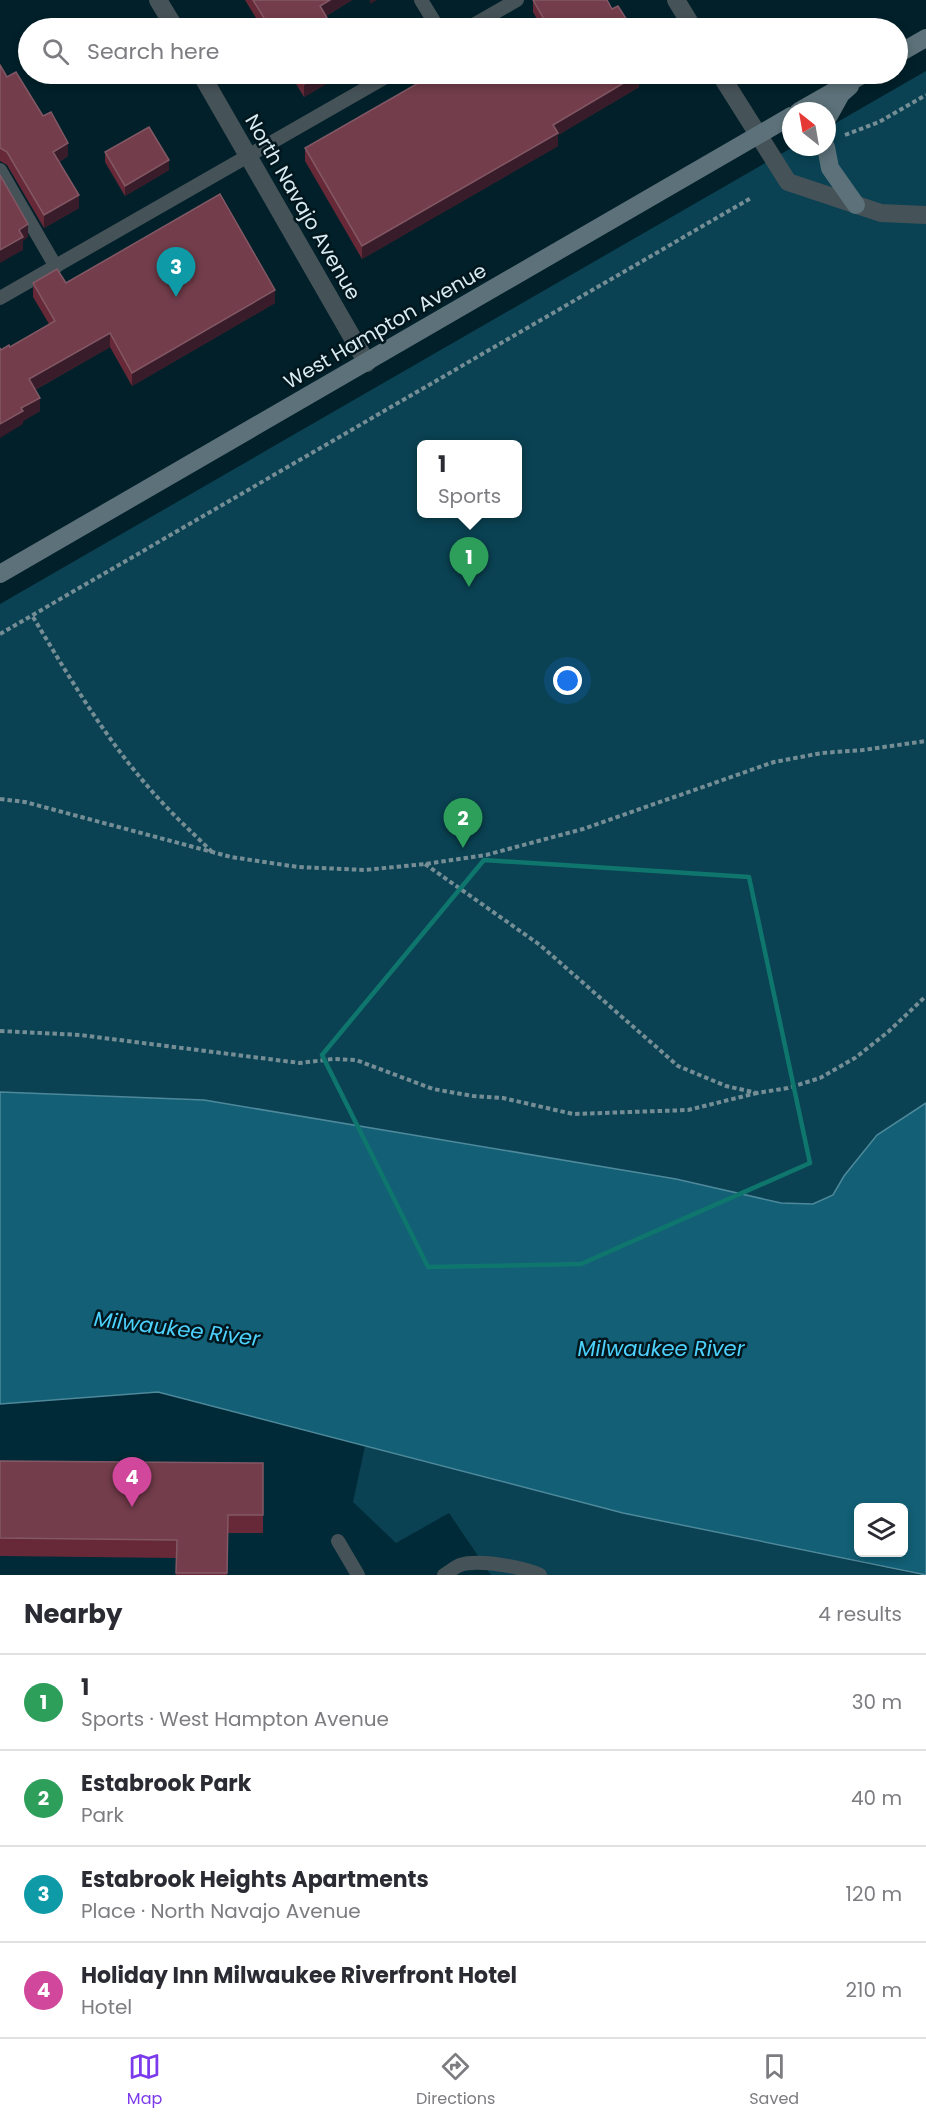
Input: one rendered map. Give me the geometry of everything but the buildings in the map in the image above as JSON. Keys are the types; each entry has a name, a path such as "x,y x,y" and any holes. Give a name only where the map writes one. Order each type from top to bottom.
{"main road":[{"path":"908,48 926,38"},
{"path":"815,102 846,84"},
{"path":"836,104 852,84"},
{"name":"West Hampton Avenue","path":"0,574 782,121"},
{"path":"830,156 830,168 856,205"}],"street":[{"path":"158,0 169,18"},
{"path":"676,0 687,18"},
{"name":"North Navajo Avenue","path":"207,84 367,363"},
{"path":"726,84 788,182 881,213 926,215"}],"lane":[{"path":"421,0 432,18"},
{"path":"486,18 517,0"},
{"path":"0,298 374,84"},
{"path":"0,170 56,267"},
{"path":"338,1541 358,1575"},
{"path":"444,1575 461,1565 489,1564 524,1568 540,1575"}],"path":[{"path":"836,140 879,122 926,95"},
{"path":"0,634 33,617 751,198"},
{"path":"33,617 75,688 117,747 159,799 212,852"},
{"path":"0,799 25,802 231,858 298,867 365,870 486,855 582,829 774,762 822,753 926,741"},
{"path":"425,864 540,945 678,1066 726,1086 757,1094"},
{"path":"0,1031 80,1035 300,1062 333,1059 356,1060 433,1089 473,1096 504,1098 573,1113 688,1110 788,1088 819,1078 855,1058 888,1032 926,996"}],"highlighted area":[{"path":"484,860 749,877 810,1163 581,1264 428,1267 322,1055"}],"shaded area":[{"path":"926,71 926,1103 877,1135 833,1195 813,1204 781,1203 676,1179 0,1092 0,604 782,153 782,156 836,156 836,123 903,84 908,84 908,81"},
{"path":"158,1392 623,1513 920,1575 0,1575 0,1404"},
{"path":"365,1446 623,1513 920,1575 491,1575 449,1513 396,1543 353,1502"}],"water":[{"name":"Milwaukee River","path":"0,1092 204,1100 676,1179 781,1203 813,1204 833,1195 844,1176 877,1135 926,1103 926,1575 623,1513 158,1392 0,1404"}],"place":[{"name":"Estabrook Heights Apartments","path":"176,297"},
{"name":"1","path":"469,587"},
{"name":"Estabrook Park","path":"463,848"},
{"name":"Holiday Inn Milwaukee Riverfront Hotel","path":"132,1507"}]}
